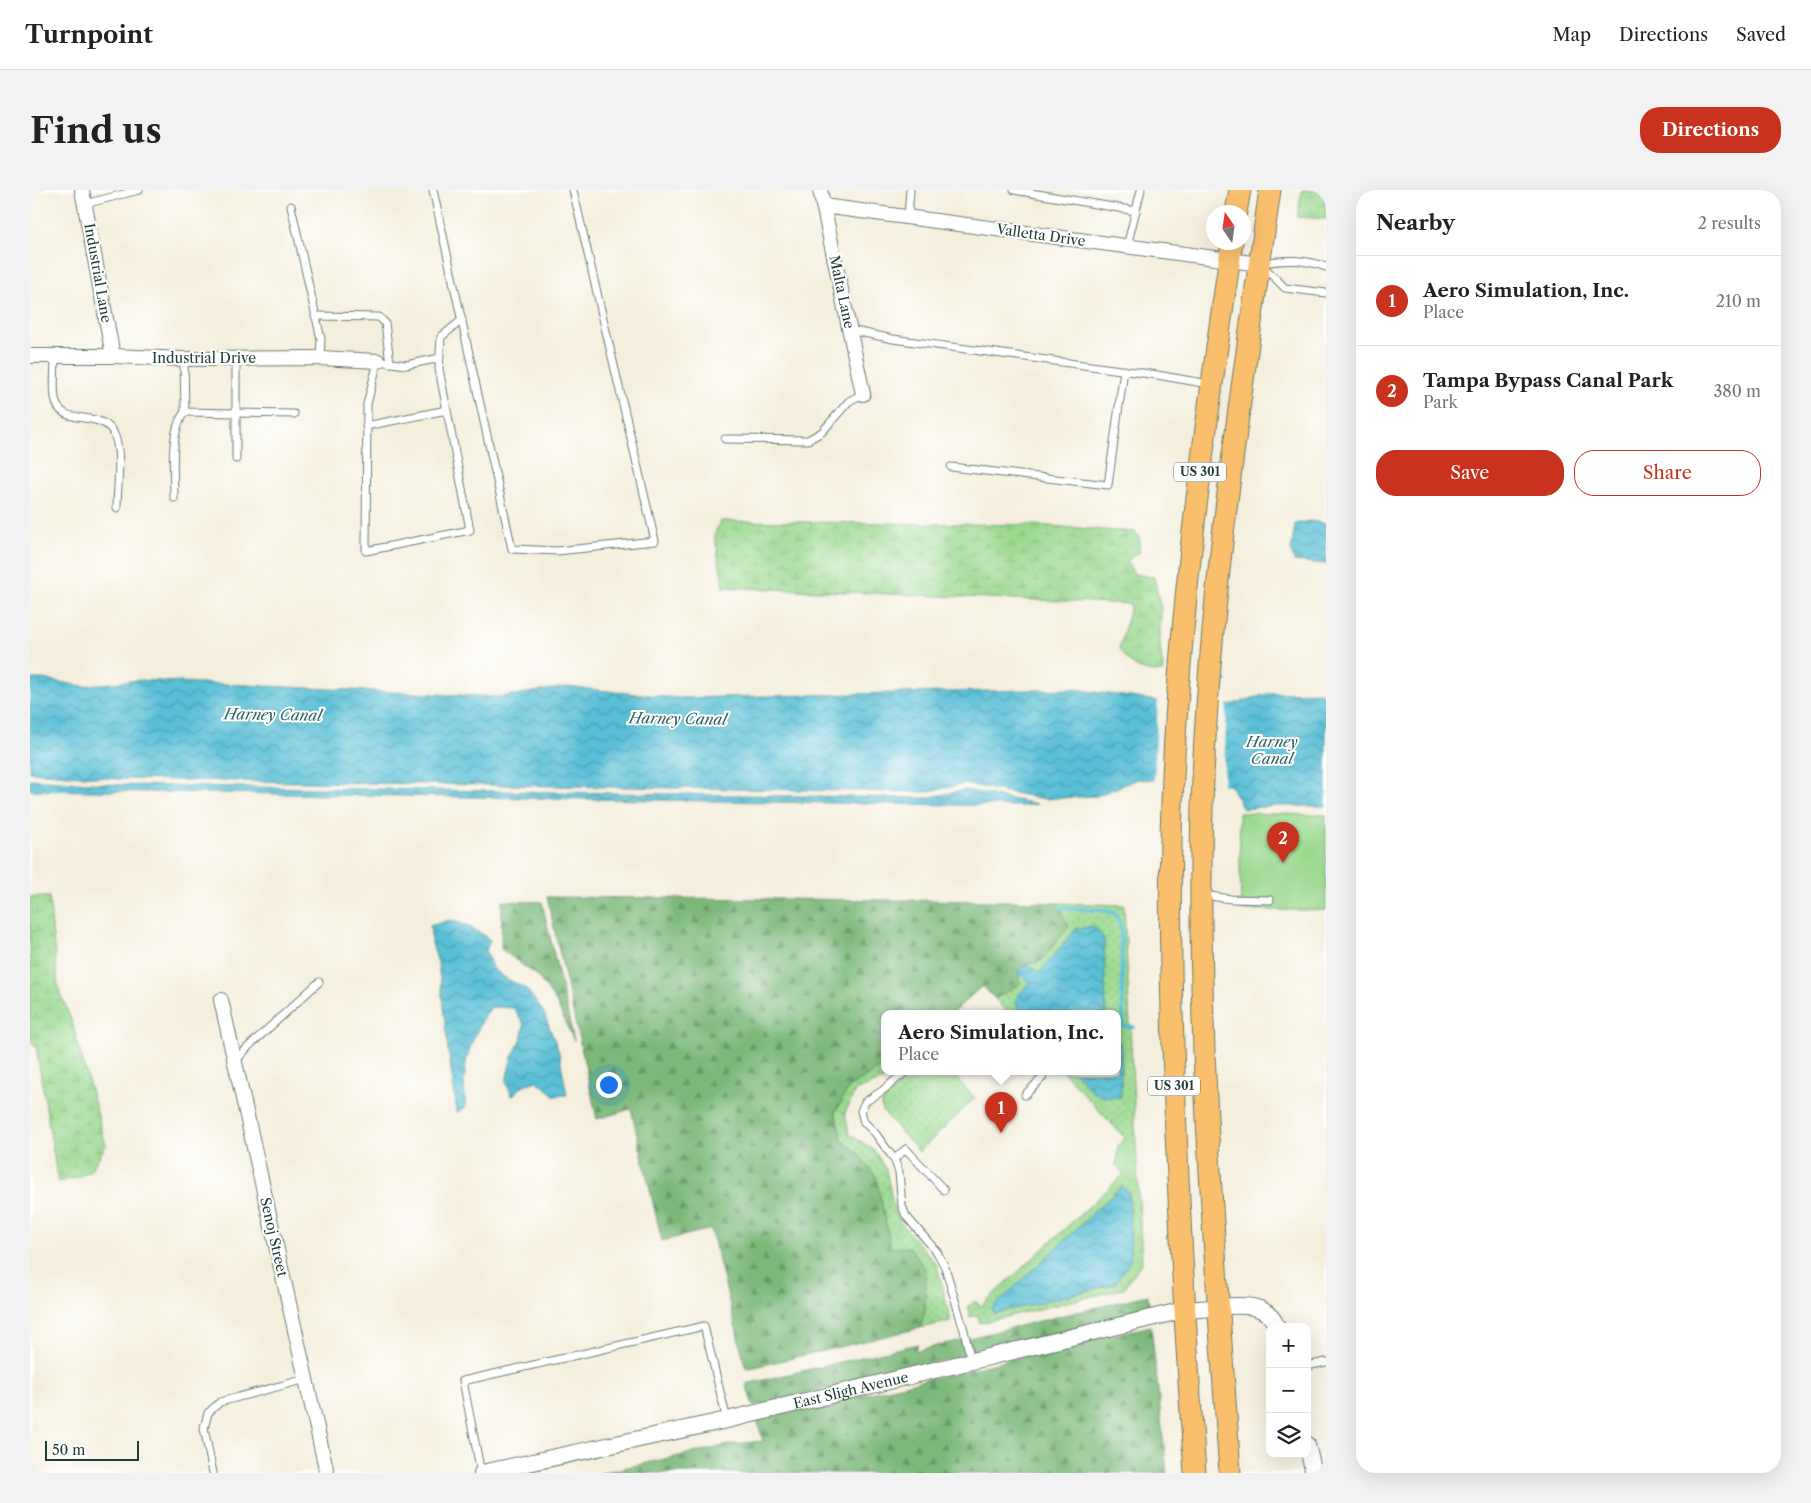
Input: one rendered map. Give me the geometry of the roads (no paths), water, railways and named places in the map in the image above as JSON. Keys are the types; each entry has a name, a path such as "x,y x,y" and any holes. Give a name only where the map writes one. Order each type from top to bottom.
{"main road":[{"path":"1237,205 1240,190"},
{"name":"US 301","path":"1195,1473 1184,1310 1170,989 1187,804 1208,687 1220,557 1270,190"},
{"name":"US 301","path":"1230,1473 1207,1123 1201,986 1201,894 1187,804 1178,685 1197,494 1231,251"}],"street":[{"name":"Malta Lane","path":"820,190 863,394"},
{"name":"Industrial Lane","path":"84,197 113,356"},
{"name":"Valletta Drive","path":"823,206 1127,246 1231,251 1260,264"},
{"name":"Industrial Drive","path":"30,356 113,356 184,359 320,358 384,362"},
{"name":"Senoj Street","path":"221,1000 327,1473"},
{"name":"East Sligh Avenue","path":"481,1473 727,1420 1184,1310 1245,1305 1258,1308 1268,1314 1274,1323"},
{"path":"1310,1458 1314,1473"}],"lane":[{"path":"84,197 139,190"},
{"path":"433,190 512,549 557,551 655,540 573,190"},
{"path":"908,217 910,190"},
{"path":"1014,190 1136,211"},
{"path":"1127,246 1141,190"},
{"path":"291,206 316,316 320,339 320,358"},
{"path":"1260,264 1283,259 1314,262 1326,267"},
{"path":"1260,264 1285,288 1326,293"},
{"path":"316,316 379,317 385,323 384,362 366,404 366,551 470,530 439,369 441,337 462,320"},
{"path":"850,330 893,339 1124,370 1212,385"},
{"path":"55,356 55,399 59,409 66,415 103,421 113,431 118,446 117,508"},
{"path":"236,358 236,459"},
{"path":"384,362 406,365 440,358"},
{"path":"174,498 175,431 178,420 185,412 184,359"},
{"path":"951,467 1108,485 1124,370"},
{"path":"725,439 808,440 822,432 849,401 863,394"},
{"path":"366,426 447,410"},
{"path":"185,412 294,414"},
{"path":"1201,894 1231,899 1270,900"},
{"path":"235,1062 248,1047 319,982"},
{"path":"901,1075 865,1102 861,1111 864,1122 875,1133 894,1159 899,1172 902,1206 906,1216 937,1252 945,1267 964,1330 971,1362"},
{"path":"1025,1095 1044,1077"},
{"path":"894,1159 906,1149 944,1190"},
{"path":"481,1473 463,1381 704,1326 727,1420"},
{"path":"1311,1365 1326,1362"},
{"path":"213,1473 204,1428 208,1413 220,1402 306,1379"}],"water":[{"path":"1309,521 1326,523 1326,564 1294,561 1291,551 1295,524"},
{"name":"Harney Canal","path":"30,679 43,679 83,686 139,680 500,697 567,687 679,698 1074,689 1186,705 1226,706 1270,693 1326,692 1326,806 1276,806 1243,809 1230,785 1138,779 1096,796 1045,799 965,784 925,792 120,779 30,772"},
{"path":"30,779 120,785 925,798 965,790 1037,804 1021,806 30,790"},
{"path":"449,920 470,927 490,940 486,951 492,968 526,989 543,1011 559,1052 567,1095 555,1096 537,1081 524,1085 512,1096 506,1081 511,1059 521,1040 524,1024 514,1008 491,1007 477,1032 468,1055 465,1079 466,1108 457,1112 438,963 432,944 430,926"},
{"path":"1094,926 1104,939 1106,1010 1018,1010 1016,998 1029,983 1017,972 1027,964 1039,973 1076,929"},
{"path":"1078,1075 1121,1075 1121,1097 1106,1097 1090,1088"},
{"path":"1122,1186 1129,1192 1131,1259 1115,1284 994,1314 992,1308"}],"waterway":[{"path":"1059,908 1103,910 1115,913 1121,926 1123,1026 1133,1027"}],"place":[{"name":"Tampa Bypass Canal Park","path":"1283,863"},
{"name":"Aero Simulation, Inc.","path":"1001,1133"}]}
